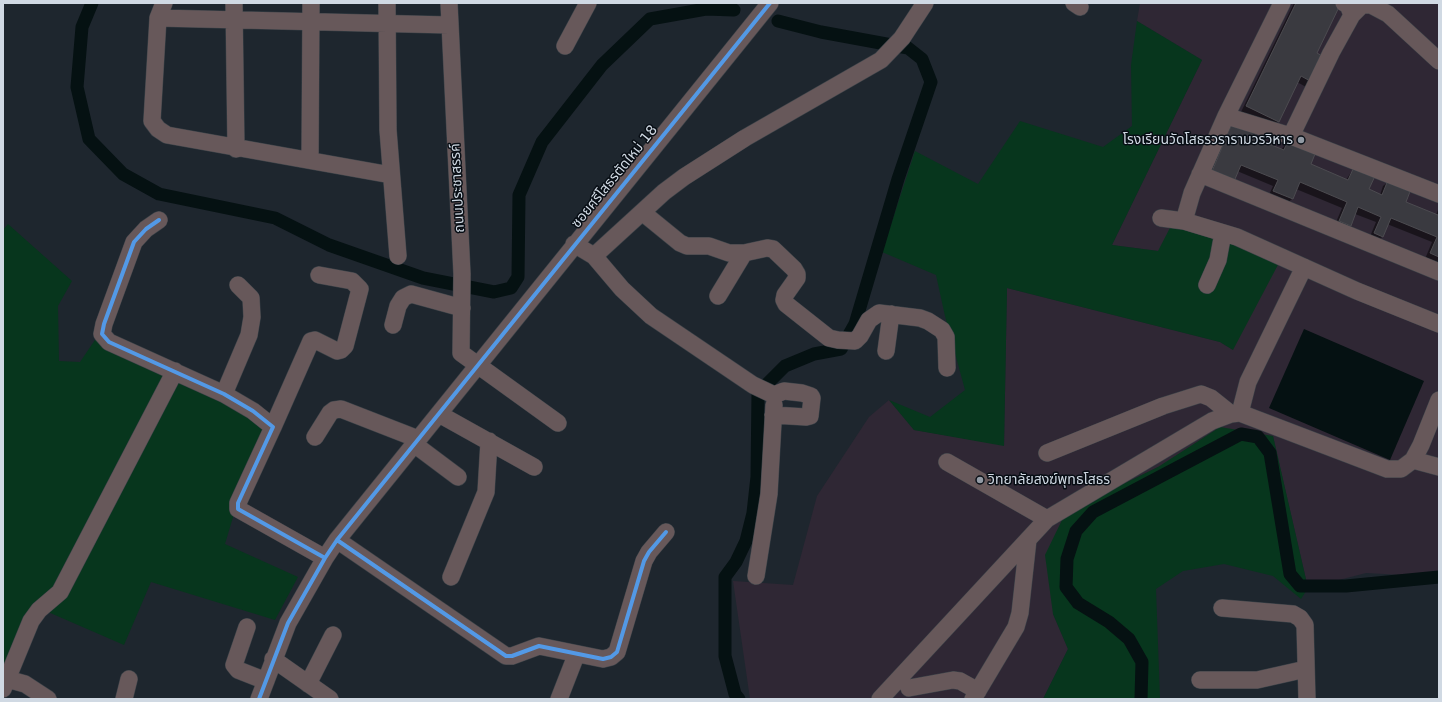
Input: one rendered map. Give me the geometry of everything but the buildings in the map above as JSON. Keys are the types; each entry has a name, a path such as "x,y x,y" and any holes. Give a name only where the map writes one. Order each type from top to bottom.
{"street":[{"path":"310,160 312,3"},
{"path":"387,3 391,175 398,256"},
{"name":"ถนนประชาสรรค์","path":"448,3 462,274 460,353 478,365"},
{"path":"565,46 588,3"},
{"name":"ซอยศรีโสธรตัดใหม่ 18","path":"259,699 273,659 288,624 325,558 337,540 574,244 770,3"},
{"path":"594,256 642,212 679,181 712,158 881,60 897,44 925,3"},
{"path":"1184,221 1187,206 1226,116 1282,3"},
{"path":"1291,136 1348,9 1371,5 1388,14 1439,61"},
{"path":"391,175 310,160 236,149 167,135 158,129 152,121 161,11 235,11 312,20 449,25"},
{"path":"235,11 236,149"},
{"path":"1226,116 1291,136 1439,194"},
{"path":"1200,174 1439,272"},
{"path":"642,212 680,243 687,246 709,246 729,253 744,253 762,248 773,249 794,269 796,278 785,295 784,300 786,304 824,336 844,341 858,339 874,316 879,313 920,318 942,330 948,342 948,368"},
{"path":"1161,218 1184,221 1223,233 1439,324"},
{"path":"159,220 146,229 134,242 104,324 102,334 109,342 224,394 253,411 273,427"},
{"path":"1207,284 1218,260 1223,233"},
{"path":"574,244 594,256 622,289 651,316 764,390 796,392 808,395 812,398 810,416 806,418 773,415"},
{"path":"718,296 744,253"},
{"path":"1236,413 1248,382 1304,267"},
{"path":"319,275 352,281 360,289 344,346 341,350 337,350 315,340 311,341 238,502 238,510 325,558"},
{"path":"224,394 249,335 252,317 251,298 238,285"},
{"path":"393,325 398,306 403,298 411,294 462,304"},
{"path":"886,351 891,314"},
{"path":"478,365 558,424"},
{"path":"48,699 25,684 5,684 31,621 40,610 60,592 175,371"},
{"path":"756,576 769,494 773,415 764,390"},
{"path":"1047,453 1163,406 1201,394 1211,398 1236,413 1386,469 1400,469 1413,460 1421,445 1439,400"},
{"path":"315,437 330,413 334,410 341,410 416,441 458,477"},
{"path":"906,688 1047,519 1212,421 1236,413"},
{"path":"439,414 534,467"},
{"path":"451,577 486,492 489,441"},
{"path":"1413,460 1439,467"},
{"path":"947,462 1047,519"},
{"path":"337,540 506,656 512,656 539,646 603,659 611,657 617,652 644,562 649,552 666,532"},
{"path":"880,699 906,688 953,680 960,681 975,695 1016,627 1020,613 1028,540"},
{"path":"1222,608 1293,614 1300,618 1305,625 1306,699"},
{"path":"247,627 234,665 238,670 266,681"},
{"path":"308,684 333,635"},
{"path":"564,698 575,658"},
{"path":"273,659 330,699"},
{"path":"1200,680 1257,680 1306,669"},
{"path":"124,699 129,680"}],"shaded area":[{"name":"วิทยาลัยสงฆ์พุทธโสธร","path":"1140,3 1439,3 1439,577 1366,573 1308,588 1273,436 1158,467 1107,492 1053,614 1068,649 1043,699 750,699 733,581 793,585 817,496 869,417 889,400 914,430 1004,445 1007,288 1220,342 1233,350 1158,251 1112,245 1202,60 1137,21"},
{"path":"1304,329 1424,381 1390,460 1269,408"}],"green space":[{"path":"1137,21 1202,60 1112,245 1158,251 1174,220 1280,261 1233,350 1220,342 1007,288 1004,446 914,430 889,400 930,417 965,390 945,316 936,275 882,252 915,151 978,184 1020,121 1103,147 1132,126 1131,65"},
{"path":"8,224 72,281 58,306 59,361 80,362 97,337 168,373 55,591 3,670 3,230"},
{"path":"179,377 216,394 267,431 242,487 225,544 298,577 275,620 151,582 124,645 48,612"},
{"path":"1220,427 1273,436 1308,588 1301,599 1273,576 1224,564 1183,571 1156,589 1160,699 1043,699 1068,649 1053,614 1045,555 1062,520 1107,492 1158,467"}],"waterway":[{"path":"92,3 82,27 77,87 89,139 123,174 159,194 275,218 329,245 423,278 494,292 511,288 518,277 519,195 542,142 602,65 650,19 706,9 734,10"},
{"path":"739,699 735,694 725,656 725,577 736,562 746,541 753,513 757,477 758,393 785,366 814,354 841,349 855,324 898,179 931,82 922,59 908,48 821,32 778,21"},
{"path":"1141,699 1142,662 1129,639 1109,622 1078,603 1066,587 1067,559 1076,531 1093,512 1241,434 1258,437 1270,453 1290,574 1300,586 1346,586 1439,577"}],"cycle path":[{"path":"259,699 288,623 337,540 770,3"},
{"path":"159,220 146,229 134,242 104,324 102,334 109,342 224,394 253,411 273,427 238,503 238,509 325,558"},
{"path":"337,540 506,656 512,656 539,646 603,659 611,657 617,652 644,561 649,552 666,532"}],"place":[{"name":"โรงเรียนวัดโสธรวรารามวรวิหาร","path":"1301,140"},
{"name":"วิทยาลัยสงฆ์พุทธโสธร","path":"980,480"}]}
